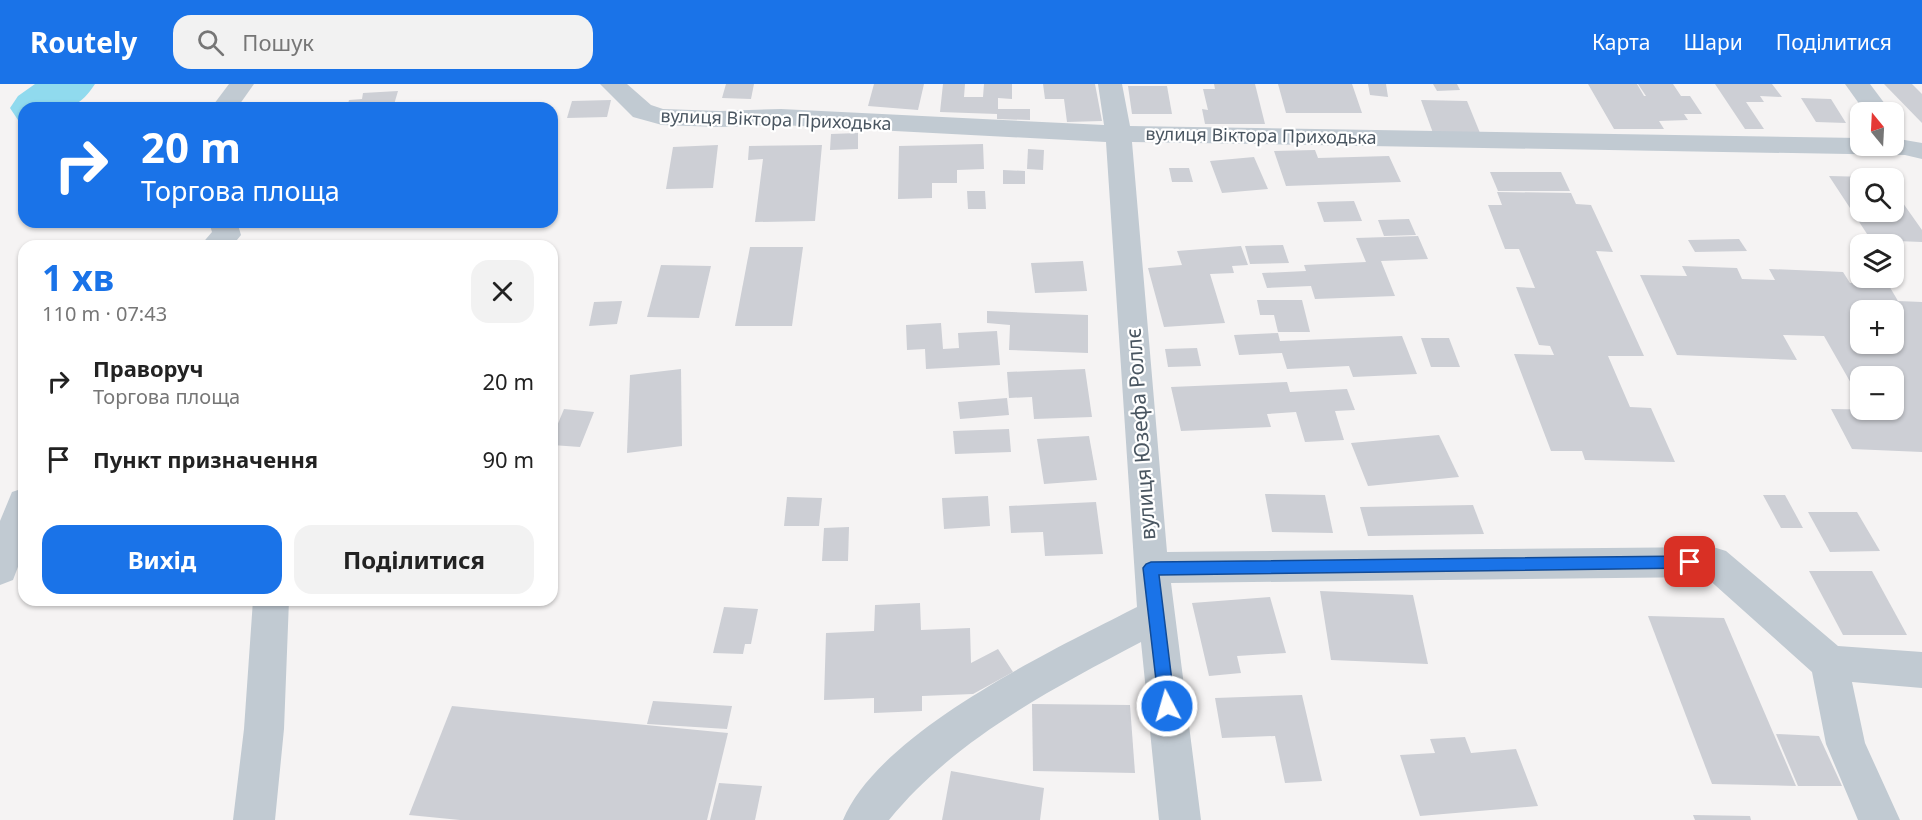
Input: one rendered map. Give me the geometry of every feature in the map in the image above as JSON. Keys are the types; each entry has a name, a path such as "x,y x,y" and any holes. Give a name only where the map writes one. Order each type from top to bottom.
{"street":[{"path":"228,102 242,84"},
{"name":"вулиця Віктора Приходька","path":"612,84 642,111 662,117 720,119 781,117 1118,134 1906,143"},
{"name":"вулиця Юзефа Роллє","path":"1110,84 1118,134 1151,568 1180,820"},
{"path":"1857,84 1870,102"},
{"path":"1906,143 1922,170"},
{"path":"0,568 18,518"},
{"path":"1151,568 1713,562 1830,663 1922,670"},
{"path":"254,820 264,729 271,606"},
{"path":"864,820 900,778 938,743 975,716 1027,683 1157,615"},
{"path":"1830,663 1846,744 1879,820"}],"building":[{"path":"726,84 754,84 751,99 722,98"},
{"path":"874,84 924,84 918,110 868,106"},
{"path":"943,84 965,84 964,97 983,97 984,84 1012,84 1012,99 998,98 998,109 1030,109 1030,120 997,119 997,114 940,112"},
{"path":"1043,84 1095,84 1102,121 1067,122 1064,99 1045,99"},
{"path":"1214,84 1255,84 1265,124 1205,124 1202,109 1208,110 1203,89 1215,89"},
{"path":"1278,84 1352,84 1362,113 1286,113"},
{"path":"1368,84 1386,84 1388,97 1370,95"},
{"path":"1433,84 1457,84 1460,90 1437,91"},
{"path":"1588,84 1637,84 1646,96 1638,84 1673,84 1681,96 1690,96 1702,114 1684,114 1688,120 1659,121 1664,129 1614,129"},
{"path":"1715,84 1772,84 1782,97 1760,96 1764,102 1746,102 1764,129 1745,129"},
{"path":"1884,84 1912,84 1922,94 1922,123 1904,102"},
{"path":"1128,86 1167,86 1172,114 1132,114"},
{"path":"398,91 395,102 348,102 349,100 362,99 363,93"},
{"path":"1801,98 1831,99 1846,123 1816,122"},
{"path":"611,100 607,117 567,118 572,101"},
{"path":"1421,100 1467,101 1480,133 1433,133"},
{"path":"858,133 858,149 830,150 831,134"},
{"path":"983,144 984,169 957,170 957,183 932,183 932,198 898,199 899,146"},
{"path":"718,145 713,188 666,189 673,147"},
{"path":"822,145 815,221 755,222 763,159 748,160 749,146"},
{"path":"1028,149 1044,150 1043,170 1027,169"},
{"path":"1315,150 1318,158 1389,156 1401,182 1286,186 1274,151"},
{"path":"1254,157 1268,189 1222,193 1210,161"},
{"path":"1169,168 1189,168 1193,182 1172,182"},
{"path":"1003,170 1025,171 1025,184 1003,184"},
{"path":"1490,172 1561,172 1570,191 1498,191"},
{"path":"1829,176 1850,177 1850,208"},
{"path":"967,191 985,191 986,209 968,209"},
{"path":"1497,192 1571,193 1576,204 1591,205 1613,252 1596,251 1644,356 1608,356 1630,407 1651,408 1675,462 1585,460 1582,451 1551,451 1514,354 1554,355 1550,346 1539,345 1516,287 1535,288 1519,249 1505,249 1488,205 1502,205"},
{"path":"1354,201 1362,221 1324,222 1317,202"},
{"path":"1904,205 1922,230 1922,242 1904,241 1904,234 1867,234 1859,222 1904,222"},
{"path":"1409,219 1416,235 1384,236 1378,220"},
{"path":"1418,236 1428,259 1381,261 1395,296 1315,299 1311,286 1267,288 1262,273 1306,271 1304,265 1366,262 1356,238"},
{"path":"1739,239 1747,251 1695,252 1688,240"},
{"path":"1283,245 1289,263 1250,264 1245,246"},
{"path":"1241,246 1248,265 1232,266 1234,273 1210,274 1225,323 1164,327 1148,268 1182,265 1177,251"},
{"path":"750,247 803,247 792,326 735,326"},
{"path":"1083,261 1087,291 1035,293 1031,263"},
{"path":"661,265 711,266 699,318 647,317"},
{"path":"1682,266 1737,268 1742,279 1775,280 1769,269 1843,272 1850,283 1850,288 1890,288 1897,300 1850,300 1850,354 1904,354 1904,301 1922,302 1922,452 1852,449 1831,409 1850,409 1850,420 1904,420 1904,366 1850,366 1850,382 1824,336 1783,335 1797,360 1677,355 1640,275 1687,276"},
{"path":"1257,300 1302,300 1310,332 1278,332 1274,315 1260,315"},
{"path":"622,301 617,324 589,326 594,302"},
{"path":"987,311 1088,315 1088,353 1009,350 1010,325 987,323"},
{"path":"941,323 943,349 959,348 958,333 997,331 1000,365 926,369 925,349 907,350 906,325"},
{"path":"1278,333 1280,341 1402,336 1417,374 1353,377 1349,366 1287,369 1282,353 1239,355 1234,335"},
{"path":"1421,338 1449,338 1460,367 1431,367"},
{"path":"1197,348 1201,366 1168,367 1165,349"},
{"path":"681,369 682,446 627,453 630,375"},
{"path":"1085,369 1092,417 1034,419 1032,397 1009,398 1007,372"},
{"path":"1287,382 1290,392 1347,389 1355,410 1335,411 1344,440 1305,442 1296,412 1267,414 1271,427 1181,431 1171,387"},
{"path":"1007,398 1009,415 960,419 958,402"},
{"path":"564,409 594,412 580,447 558,445 558,424"},
{"path":"1009,429 1011,452 955,454 953,431"},
{"path":"1439,435 1459,477 1368,486 1351,443"},
{"path":"1089,436 1097,480 1044,484 1037,439"},
{"path":"1265,494 1325,495 1333,533 1272,532"},
{"path":"1763,495 1785,495 1803,528 1781,528"},
{"path":"988,496 990,526 944,529 942,498"},
{"path":"787,497 822,498 819,526 784,526"},
{"path":"1096,502 1103,554 1045,556 1043,532 1011,533 1009,506"},
{"path":"1473,505 1484,534 1368,536 1360,507"},
{"path":"1808,512 1857,512 1880,551 1830,552"},
{"path":"849,527 848,561 822,561 824,528"},
{"path":"1809,571 1872,571 1907,635 1843,635"},
{"path":"1320,591 1413,595 1428,664 1331,660"},
{"path":"1270,597 1286,653 1237,656 1241,673 1209,676 1192,603"},
{"path":"920,603 921,630 970,628 971,663 998,649 1013,672 973,694 922,696 922,711 874,713 874,698 824,700 826,633 874,631 875,605"},
{"path":"724,607 758,609 751,644 745,644 743,654 713,653"},
{"path":"1648,616 1724,618 1796,786 1712,784"},
{"path":"1302,695 1322,781 1285,783 1275,736 1222,738 1215,698"},
{"path":"653,701 732,706 727,729 647,724"},
{"path":"1032,704 1130,705 1135,773 1033,771"},
{"path":"452,706 728,733 707,820 460,820 409,815"},
{"path":"1776,734 1819,736 1842,786 1798,786"},
{"path":"1465,737 1471,753 1516,749 1538,806 1420,816 1400,755 1435,753 1430,739"},
{"path":"951,771 1044,788 1040,820 942,820"},
{"path":"719,783 762,786 755,820 710,820"},
{"path":"1693,815 1750,816 1751,820 1695,820"}],"waterway":[{"path":"45,102 69,84"}],"route":[{"path":"1167,706 1151,568 1690,562"}]}
